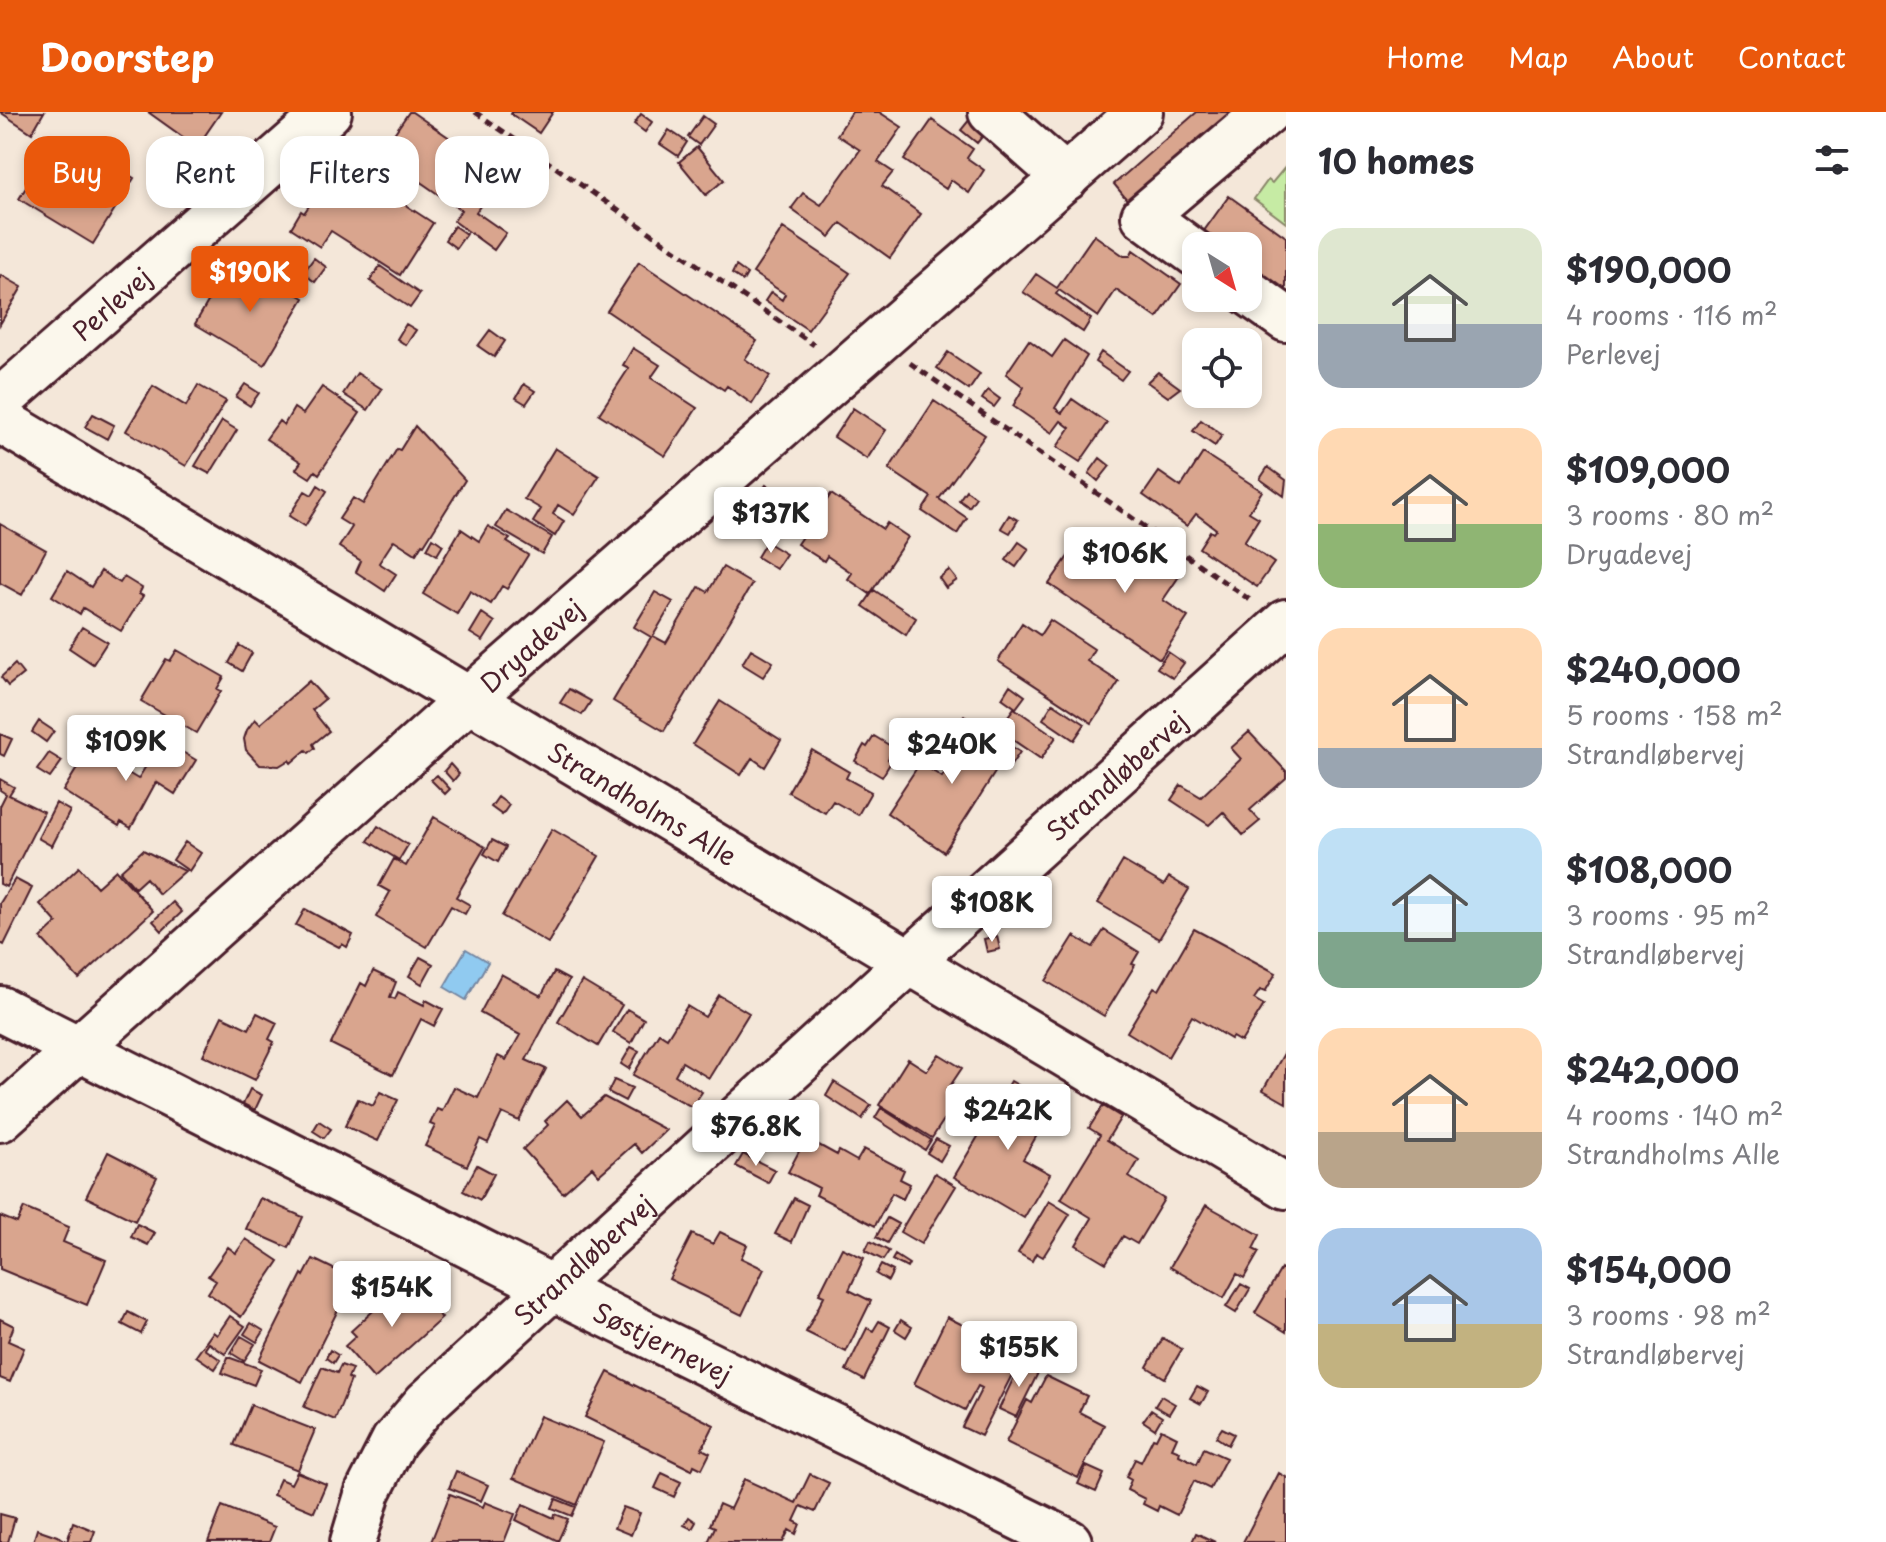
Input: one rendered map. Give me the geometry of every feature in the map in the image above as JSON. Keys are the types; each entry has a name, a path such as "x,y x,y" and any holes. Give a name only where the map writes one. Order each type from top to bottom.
{"street":[{"name":"Perlevej","path":"0,401 329,112"},
{"path":"991,112 1066,178"},
{"name":"Dryadevej","path":"0,1119 467,701 1140,112"},
{"path":"1182,244 1144,216 1267,112"},
{"path":"1262,302 1286,319"},
{"name":"Strandholms Alle","path":"0,420 467,701 1286,1186"},
{"name":"Strandløbervej","path":"353,1542 368,1492 394,1441 426,1403 1285,624"},
{"name":"Søstjernevej","path":"0,1009 553,1288 1069,1542"}],"path":[{"path":"475,112 864,355 1285,624"}],"green space":[{"path":"1286,166 1286,223 1254,199 1268,180 1272,183"}],"water":[{"path":"466,949 488,962 466,1000 444,987"}],"building":[{"path":"0,112 44,112 32,133"},
{"path":"148,112 221,112 205,136 182,136"},
{"path":"412,112 447,136 435,136 435,192 419,181 419,136 392,136"},
{"path":"512,112 553,112 539,133"},
{"path":"852,112 879,112 902,127 878,162 893,172 882,186 921,214 890,258 841,223 830,237 791,209 803,193 821,205 860,150 837,135"},
{"path":"1197,112 1243,112 1133,207 1114,184"},
{"path":"641,114 652,122 645,132 634,124"},
{"path":"703,116 714,124 699,145 688,137"},
{"path":"970,119 986,132 977,143 961,130"},
{"path":"932,120 973,149 967,158 984,170 969,193 951,180 946,189 904,160"},
{"path":"669,130 687,142 678,156 660,144"},
{"path":"697,147 724,180 706,195 679,162"},
{"path":"1229,196 1286,237 1286,296 1262,278 1262,232 1203,232"},
{"path":"34,208 115,208 93,244"},
{"path":"307,208 410,208 433,223 400,275 331,231 320,247 291,228 301,211 304,213"},
{"path":"458,208 479,208 476,212 506,233 494,250 454,221 461,210"},
{"path":"454,226 466,234 456,248 445,240"},
{"path":"783,228 850,273 808,330 765,301 771,292 782,300 785,294 753,273"},
{"path":"1094,235 1124,256 1130,256 1133,250 1181,284 1157,318 1116,290 1098,317 1059,290 1056,294 1091,319 1083,332 1023,292 1036,274 1057,288"},
{"path":"314,258 326,267 315,282 303,273"},
{"path":"639,262 757,341 745,359 770,376 752,404 727,386 724,390 607,311"},
{"path":"380,266 420,294 410,308 370,281"},
{"path":"736,266 747,274 743,281 732,274"},
{"path":"227,269 254,285 261,273 304,298 264,365 195,324"},
{"path":"0,277 22,287 0,324"},
{"path":"406,324 416,330 406,345 397,339"},
{"path":"490,330 505,341 494,357 478,346"},
{"path":"1029,340 1052,357 1064,340 1087,356 1055,408 1062,413 1072,399 1107,423 1080,462 1057,447 1070,428 1061,421 1052,433 1013,406 1024,387 1006,374"},
{"path":"633,348 660,365 651,378 697,408 665,456 599,414 629,368 623,365"},
{"path":"948,352 980,374 969,390 937,368"},
{"path":"1101,352 1128,371 1121,380 1095,362"},
{"path":"1158,372 1180,388 1168,397 1147,382"},
{"path":"357,373 382,389 368,410 343,394"},
{"path":"245,384 259,393 250,406 236,397"},
{"path":"524,384 535,391 526,404 516,398"},
{"path":"198,385 226,401 186,466 126,431 153,386 186,406"},
{"path":"322,387 360,413 319,474 315,471 310,478 296,469 301,462 266,439 279,421 284,425 294,408 303,414"},
{"path":"988,390 1000,399 994,407 982,399"},
{"path":"934,401 985,435 939,499 967,518 957,534 922,511 931,497 889,469"},
{"path":"853,408 886,430 867,459 834,437"},
{"path":"93,414 114,425 107,439 85,427"},
{"path":"1201,420 1222,435 1215,446 1193,431"},
{"path":"222,421 237,430 210,474 195,466"},
{"path":"415,426 465,480 416,554 394,540 379,563 396,574 385,591 356,572 361,561 339,547 352,527 339,519 353,498 363,504"},
{"path":"555,448 599,476 574,515 558,505 553,514 564,521 555,536 533,522 541,509 524,499"},
{"path":"1203,453 1262,491 1249,512 1259,518 1244,542 1274,563 1257,587 1199,548 1210,531 1213,533 1216,529 1196,514 1187,526 1143,495 1159,472 1181,487"},
{"path":"1100,458 1110,466 1098,481 1089,473"},
{"path":"1268,467 1286,480 1284,496 1260,479"},
{"path":"318,485 327,491 305,526 289,516 305,491 312,495"},
{"path":"766,485 788,501 770,526 748,511"},
{"path":"966,490 976,497 969,507 959,500"},
{"path":"831,494 883,529 887,523 908,537 870,594 848,579 852,573 827,556 824,561 797,544"},
{"path":"506,510 552,537 542,554 496,527"},
{"path":"1009,515 1018,520 1010,533 1001,528"},
{"path":"0,524 46,550 22,595 0,583"},
{"path":"488,526 528,555 507,589 502,586 491,604 470,591 457,614 423,594 461,529 479,541"},
{"path":"433,538 443,545 437,555 427,549"},
{"path":"766,542 786,554 776,569 757,557"},
{"path":"1019,542 1029,549 1016,567 1006,560"},
{"path":"1078,542 1120,571 1139,543 1182,572 1163,600 1188,617 1160,659 1049,584"},
{"path":"723,567 752,584 664,731 613,701 651,637 634,627 655,592 673,602 653,636 666,643 699,587 708,592"},
{"path":"949,570 957,580 946,588 939,578"},
{"path":"67,571 91,587 101,571 120,583 124,577 142,588 139,594 143,596 121,631 83,608 80,614 52,596"},
{"path":"874,590 916,618 906,635 863,606"},
{"path":"482,613 495,622 483,641 470,633"},
{"path":"1050,620 1094,649 1087,661 1119,682 1092,723 998,661 1022,623 1040,635"},
{"path":"82,627 107,642 93,664 69,648"},
{"path":"239,645 252,653 242,671 229,663"},
{"path":"751,649 773,662 763,677 742,664"},
{"path":"177,650 224,677 217,689 221,691 196,733 141,701 166,659 170,661"},
{"path":"1168,652 1184,663 1173,678 1157,668"},
{"path":"15,664 23,674 8,686 1,677"},
{"path":"309,681 325,699 312,710 329,731 313,744 315,748 309,753 306,750 291,763 289,760 279,766 260,765 246,750 244,739 247,730 255,719 260,724"},
{"path":"1010,685 1025,696 1016,708 1002,698"},
{"path":"569,689 591,701 582,715 560,703"},
{"path":"720,701 781,740 765,767 752,758 741,775 693,744"},
{"path":"1053,703 1085,724 1074,740 1043,719"},
{"path":"1014,708 1056,737 1041,759 998,730"},
{"path":"964,716 1020,752 1009,768 1001,763 944,852 887,813 920,763 942,777 965,742 952,734"},
{"path":"39,721 54,731 46,742 32,732"},
{"path":"1249,732 1286,771 1286,778 1250,810 1260,821 1243,835 1223,812 1209,825 1171,800 1181,785 1201,797 1241,759 1231,748"},
{"path":"0,734 12,739 4,756 0,754"},
{"path":"874,736 894,748 888,759 891,762 882,777 855,761 864,745 867,747"},
{"path":"162,740 196,760 175,794 156,782 131,828 121,822 119,826 63,791 89,749 108,761 111,756 123,763 120,768 138,779"},
{"path":"812,750 849,772 846,778 871,792 858,815 833,801 825,813 788,792"},
{"path":"49,753 62,761 50,778 37,770"},
{"path":"450,764 459,774 453,781 444,771"},
{"path":"437,775 450,789 445,794 431,780"},
{"path":"0,779 14,787 9,795 44,812 6,887 0,884 0,806 6,794 0,790"},
{"path":"498,797 509,805 502,815 491,807"},
{"path":"56,803 70,811 52,846 38,838"},
{"path":"434,817 485,847 456,897 470,905 465,914 451,906 427,947 376,917 390,892 379,886 394,859 406,866"},
{"path":"378,826 408,845 399,860 368,841"},
{"path":"552,829 599,856 548,943 502,916"},
{"path":"492,840 506,847 498,862 484,854"},
{"path":"185,842 201,853 189,871 173,860"},
{"path":"143,850 185,871 159,894 146,878 135,888 120,871"},
{"path":"1123,861 1164,885 1169,877 1189,889 1159,939 1098,903"},
{"path":"79,867 97,887 116,870 153,911 79,979 41,938 57,923 40,904"},
{"path":"15,879 32,888 4,945 0,943 0,903"},
{"path":"173,902 182,912 162,931 153,921"},
{"path":"305,909 353,935 347,947 342,944 339,947 296,925"},
{"path":"1194,929 1276,973 1265,992 1260,990 1254,999 1264,1005 1241,1042 1192,1016 1168,1057 1127,1032 1154,987 1159,990"},
{"path":"1104,930 1139,952 1132,964 1135,965 1104,1016 1046,981 1074,936 1093,947"},
{"path":"997,936 1000,949 987,952 984,939"},
{"path":"420,957 433,964 422,984 409,976"},
{"path":"373,971 396,982 390,997 395,999 398,992 424,1005 426,1000 443,1009 434,1026 421,1019 393,1075 331,1044 361,983 366,986"},
{"path":"554,972 569,980 526,1060 546,1069 519,1121 502,1113 488,1143 480,1139 467,1166 425,1146 435,1126 430,1124 437,1109 442,1111 454,1087 478,1098 498,1056 506,1060 520,1035 480,1013 501,974 541,996"},
{"path":"582,981 622,1005 598,1046 558,1022"},
{"path":"719,995 749,1013 709,1078 682,1062 675,1075 702,1092 692,1107 633,1075 659,1033 667,1038 687,1006 705,1017"},
{"path":"627,1009 644,1019 631,1043 613,1032"},
{"path":"257,1013 277,1023 269,1039 274,1042 255,1080 203,1055 222,1016 249,1029"},
{"path":"631,1047 639,1051 629,1069 621,1064"},
{"path":"1286,1050 1286,1103 1263,1090"},
{"path":"939,1054 962,1068 950,1086 954,1088 946,1101 953,1106 932,1138 879,1105 908,1059 927,1071"},
{"path":"614,1080 632,1088 625,1101 608,1092"},
{"path":"1011,1081 1054,1106 1023,1159 1050,1174 1024,1218 954,1177"},
{"path":"834,1082 871,1105 862,1119 826,1096"},
{"path":"250,1089 262,1095 255,1110 243,1104"},
{"path":"380,1092 398,1100 378,1141 345,1126 358,1099 373,1106"},
{"path":"604,1097 666,1130 642,1153 634,1144 599,1175 592,1167 563,1193 523,1149 548,1125 545,1121 567,1100 582,1116"},
{"path":"1103,1106 1121,1117 1107,1140 1139,1160 1129,1177 1164,1199 1137,1244 1123,1236 1106,1263 1076,1245 1092,1218 1061,1199 1100,1135 1089,1128"},
{"path":"881,1108 931,1140 925,1150 875,1118"},
{"path":"319,1121 331,1129 324,1138 313,1131"},
{"path":"806,1138 837,1155 839,1151 857,1161 864,1149 904,1170 900,1179 910,1184 903,1199 892,1193 875,1226 816,1195 819,1188 788,1172"},
{"path":"936,1139 949,1146 940,1161 927,1153"},
{"path":"108,1152 157,1177 135,1221 86,1197"},
{"path":"743,1154 775,1170 768,1183 736,1166"},
{"path":"477,1165 494,1174 480,1200 463,1191"},
{"path":"935,1173 956,1186 921,1244 900,1232"},
{"path":"260,1198 303,1217 289,1248 246,1229"},
{"path":"794,1198 808,1205 792,1242 775,1234"},
{"path":"1049,1201 1070,1214 1043,1257 1036,1253 1032,1261 1018,1253"},
{"path":"1206,1205 1260,1235 1253,1249 1259,1252 1244,1278 1237,1274 1224,1298 1170,1267"},
{"path":"24,1208 69,1227 63,1242 106,1260 87,1305 0,1269 0,1216 17,1223"},
{"path":"887,1218 898,1224 887,1243 876,1237"},
{"path":"137,1224 155,1233 148,1245 131,1237"},
{"path":"720,1232 747,1245 741,1258 764,1269 742,1315 669,1279 692,1234 713,1244"},
{"path":"246,1239 279,1261 241,1317 208,1293 216,1281 208,1276 228,1247 236,1253"},
{"path":"870,1241 889,1251 883,1260 865,1251"},
{"path":"842,1248 864,1258 849,1290 871,1301 846,1352 806,1332 824,1296 819,1294"},
{"path":"895,1255 909,1264 907,1268 892,1260"},
{"path":"313,1259 350,1277 341,1294 345,1296 302,1382 259,1360 302,1274 304,1276"},
{"path":"881,1265 893,1271 888,1281 876,1274"},
{"path":"1281,1269 1286,1272 1286,1332 1255,1313"},
{"path":"407,1280 442,1318 374,1379 345,1346 356,1336 351,1331"},
{"path":"1241,1284 1250,1289 1236,1313 1226,1307"},
{"path":"128,1312 147,1322 141,1334 122,1324"},
{"path":"230,1316 245,1326 225,1354 209,1343 205,1349 221,1360 215,1369 196,1356 213,1332 217,1335"},
{"path":"947,1317 1022,1355 981,1436 962,1427 982,1388 978,1386 965,1410 914,1384"},
{"path":"0,1319 14,1326 8,1341 24,1348 10,1382 0,1378"},
{"path":"901,1320 912,1327 906,1337 895,1330"},
{"path":"879,1321 890,1327 864,1380 846,1370 867,1328 873,1331"},
{"path":"251,1323 264,1331 257,1342 244,1334"},
{"path":"241,1336 255,1344 244,1361 231,1353"},
{"path":"1163,1338 1182,1349 1165,1378 1147,1367"},
{"path":"330,1350 338,1355 333,1363 326,1358"},
{"path":"228,1357 261,1369 254,1385 222,1373"},
{"path":"1021,1362 1039,1371 1016,1417 999,1409"},
{"path":"341,1365 352,1369 348,1378 351,1380 335,1420 304,1407 322,1367 337,1373"},
{"path":"608,1372 714,1425 702,1449 710,1453 702,1469 694,1465 692,1470 585,1417"},
{"path":"1046,1376 1087,1396 1079,1412 1104,1425 1078,1478 1006,1442 1027,1400 1032,1403"},
{"path":"1197,1386 1208,1392 1201,1404 1190,1398"},
{"path":"1161,1396 1175,1404 1169,1414 1155,1406"},
{"path":"251,1405 315,1430 298,1470 234,1445"},
{"path":"1151,1410 1162,1417 1155,1429 1143,1421"},
{"path":"540,1416 604,1442 577,1505 513,1478"},
{"path":"1222,1428 1234,1434 1228,1445 1216,1437"},
{"path":"1161,1429 1177,1437 1172,1448 1180,1451 1179,1455 1197,1464 1204,1448 1226,1458 1210,1489 1194,1481 1177,1515 1159,1506 1157,1511 1143,1504 1145,1499 1127,1490 1131,1480 1126,1477 1135,1459 1141,1462"},
{"path":"1086,1466 1104,1474 1096,1492 1078,1484"},
{"path":"456,1471 488,1485 481,1501 449,1488"},
{"path":"297,1472 326,1484 314,1512 273,1495 280,1479 291,1484"},
{"path":"662,1473 681,1482 674,1497 655,1488"},
{"path":"1279,1473 1286,1477 1286,1542 1243,1542"},
{"path":"810,1474 829,1483 815,1512 801,1506 794,1521 800,1524 796,1534 789,1530 783,1542 708,1542 715,1527 710,1525 719,1504 730,1509 744,1479 796,1503"},
{"path":"450,1494 483,1507 485,1502 515,1514 504,1542 431,1542"},
{"path":"556,1499 576,1507 572,1516 552,1508"},
{"path":"523,1504 554,1518 555,1514 568,1519 558,1541 516,1520"},
{"path":"222,1506 275,1527 269,1542 208,1542"},
{"path":"623,1507 640,1513 631,1535 614,1528"},
{"path":"0,1514 15,1518 8,1542 0,1542"},
{"path":"689,1517 696,1522 692,1529 684,1525"},
{"path":"73,1522 95,1531 91,1542 67,1542"},
{"path":"37,1529 60,1537 67,1542 33,1542"},
{"path":"1196,1533 1215,1542 1192,1542"}]}
